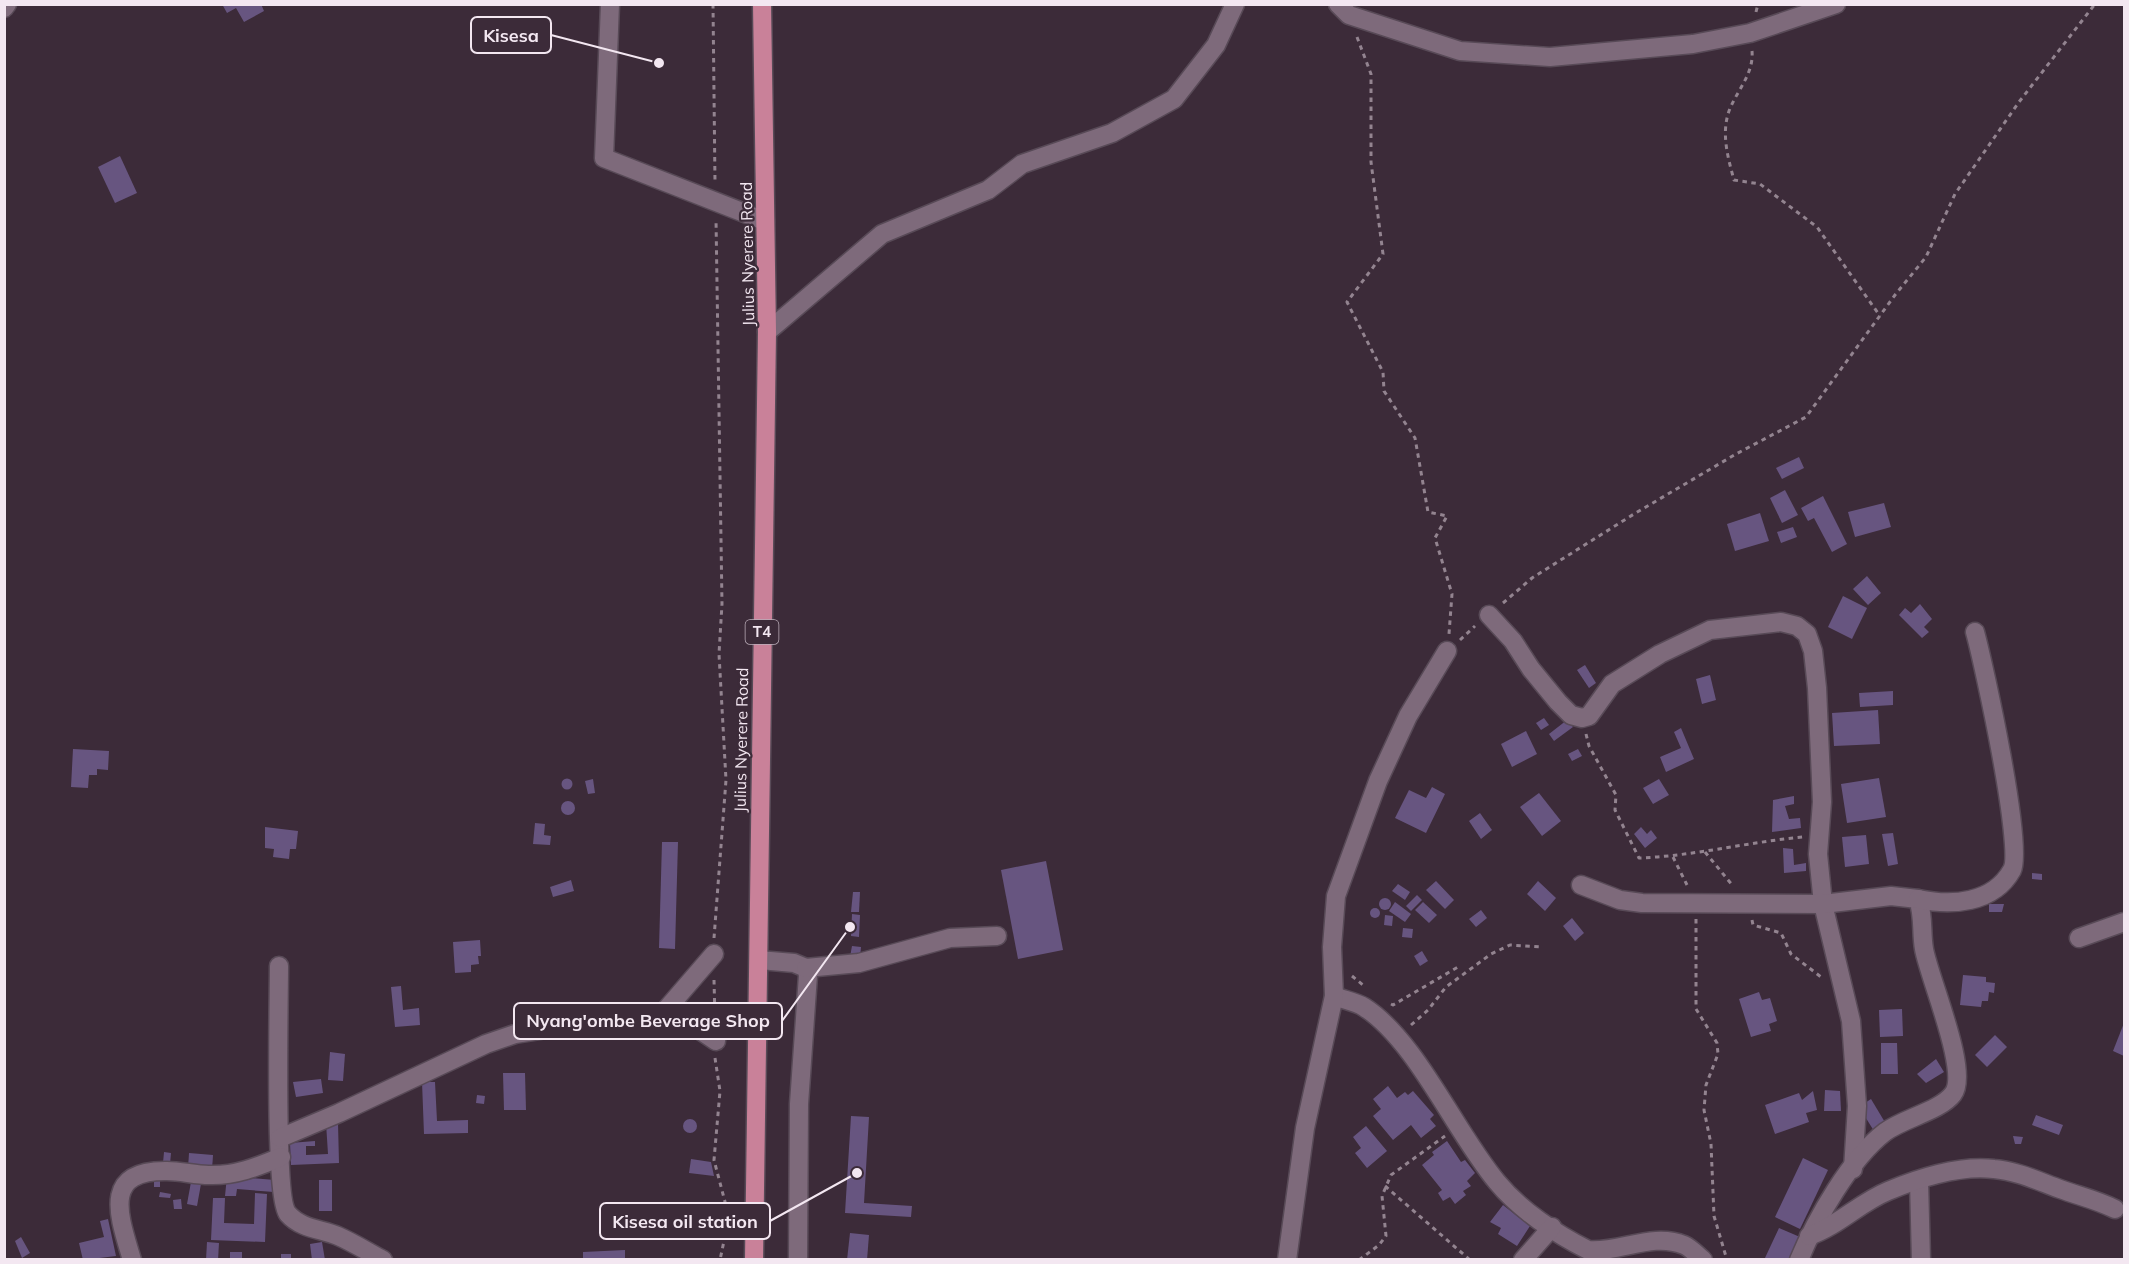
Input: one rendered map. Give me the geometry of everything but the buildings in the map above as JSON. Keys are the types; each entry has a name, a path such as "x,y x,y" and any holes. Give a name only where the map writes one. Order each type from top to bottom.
{"highway":[{"name":"Julius Nyerere Road","path":"754,1260 767,332 762,4"}],"street":[{"path":"4,8 7,4"},
{"path":"610,4 604,158 765,221"},
{"path":"767,332 882,234 988,190 1022,164 1112,133 1174,99 1216,45 1235,4"},
{"path":"1343,10 1460,51 1550,57 1652,50 1750,33 1836,4"},
{"path":"1489,615 1513,641 1531,669 1558,702 1571,715 1582,718 1589,716 1612,684 1660,654 1710,630 1781,622 1797,626 1807,634 1813,651 1816,678 1822,802 1819,836 1823,904 1851,1021 1857,1106 1853,1168"},
{"path":"1581,885 1620,900 1696,904 1823,904 1891,896 1950,904 1968,901 2002,884 2013,868 2016,850 2010,801 1975,632"},
{"path":"1287,1260 1305,1128 1334,996 1332,947 1336,896 1378,781 1408,716 1447,651"},
{"path":"1799,1260 1809,1236 1853,1168 1885,1132 1910,1117 1941,1104 1953,1094 1958,1083 1954,1050 1923,946 1923,921 1918,899"},
{"path":"2079,938 2124,922"},
{"path":"759,960 794,963 806,969 859,963 950,938 997,936"},
{"path":"280,1138 486,1044 515,1034 566,1026 627,1025 664,1012 714,954"},
{"path":"279,966 280,1138 282,1191 287,1213 352,1252 383,1260"},
{"path":"798,1260 799,1104 808,975 806,969"},
{"path":"1334,996 1362,1006 1392,1031 1498,1183 1521,1206 1588,1250 1601,1251 1659,1241 1684,1245 1703,1260"},
{"path":"664,1012 688,1022 716,1041"},
{"path":"132,1260 118,1215 119,1196 127,1180 143,1172 232,1174 281,1157"},
{"path":"1809,1236 1825,1230 1852,1210 1887,1191 1960,1170 1994,1168 2024,1175 2101,1201 2115,1209"},
{"path":"1919,1181 1921,1260"},
{"path":"1523,1260 1552,1227"}],"path":[{"path":"713,4 723,604 719,654 726,780 714,954 716,1041 714,1050 720,1091 714,1160 729,1217 720,1260"},
{"path":"1758,4 1750,33 1753,63 1728,112 1725,146 1734,180 1760,184 1817,227 1880,316"},
{"path":"1447,651 1532,578 1736,454 1806,417 1926,257 1955,194 2019,102 2095,4"},
{"path":"1343,10 1371,74 1371,162 1383,254 1347,302 1383,372 1384,391 1415,438 1428,512 1447,516 1435,538 1452,594 1447,651"},
{"path":"1582,718 1589,746 1616,795 1615,810 1639,858 1673,856 1819,836"},
{"path":"1704,852 1749,904 1753,925 1781,933 1791,954 1845,994"},
{"path":"1673,856 1696,904 1696,1009 1717,1043 1718,1054 1706,1084 1704,1110 1712,1144 1714,1216 1728,1260"},
{"path":"1392,1031 1413,1024 1446,987 1491,954 1510,945 1542,947"},
{"path":"1383,998 1393,1005 1458,967"},
{"path":"1348,971 1364,986"},
{"path":"1359,1260 1379,1245 1386,1236 1382,1203 1385,1186 1391,1175 1458,1127"},
{"path":"1385,1186 1470,1260"}],"place":[{"name":"Kisesa","path":"659,63"},
{"name":"Nyang'ombe Beverage Shop","path":"850,927"},
{"name":"Kisesa oil station","path":"857,1173"}]}
